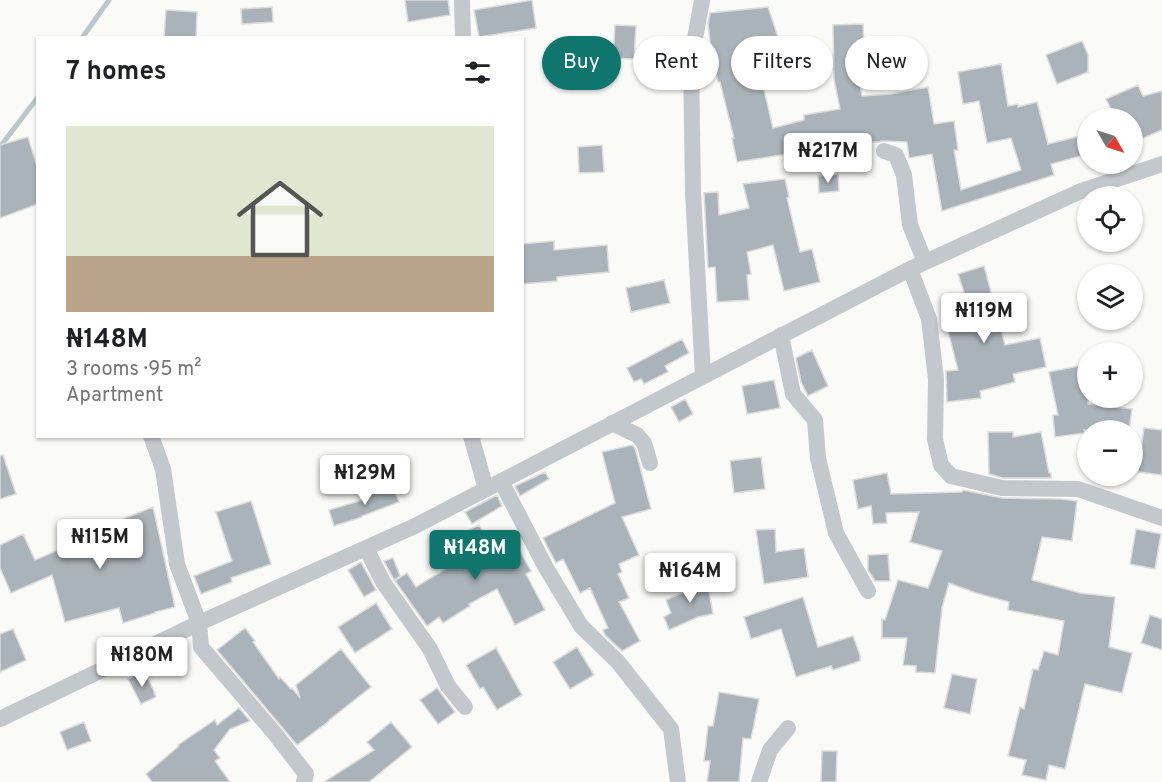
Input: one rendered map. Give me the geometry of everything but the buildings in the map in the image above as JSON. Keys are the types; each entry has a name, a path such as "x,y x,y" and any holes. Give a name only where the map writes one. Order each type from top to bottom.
{"street":[{"path":"462,0 463,36"},
{"path":"702,0 691,61 693,192 703,376"},
{"path":"884,151 896,155 904,175 910,225 929,319 936,379 935,439 941,465 951,476 1002,488 1078,489 1162,518"},
{"path":"1,715 415,526 917,265 1081,191 1162,165"},
{"path":"781,335 793,394 815,420 818,458 836,532 868,591"},
{"path":"612,423 637,435 644,443 650,464"},
{"path":"152,438 163,469 177,564 199,623 201,647 306,774 304,782"},
{"path":"472,438 494,485 581,626 618,662 671,729 678,782"},
{"path":"366,548 383,582 430,649 448,686 465,707"},
{"path":"759,782 770,750 788,728"}],"waterway":[{"path":"83,36 109,0"},
{"path":"0,147 36,100"}]}
